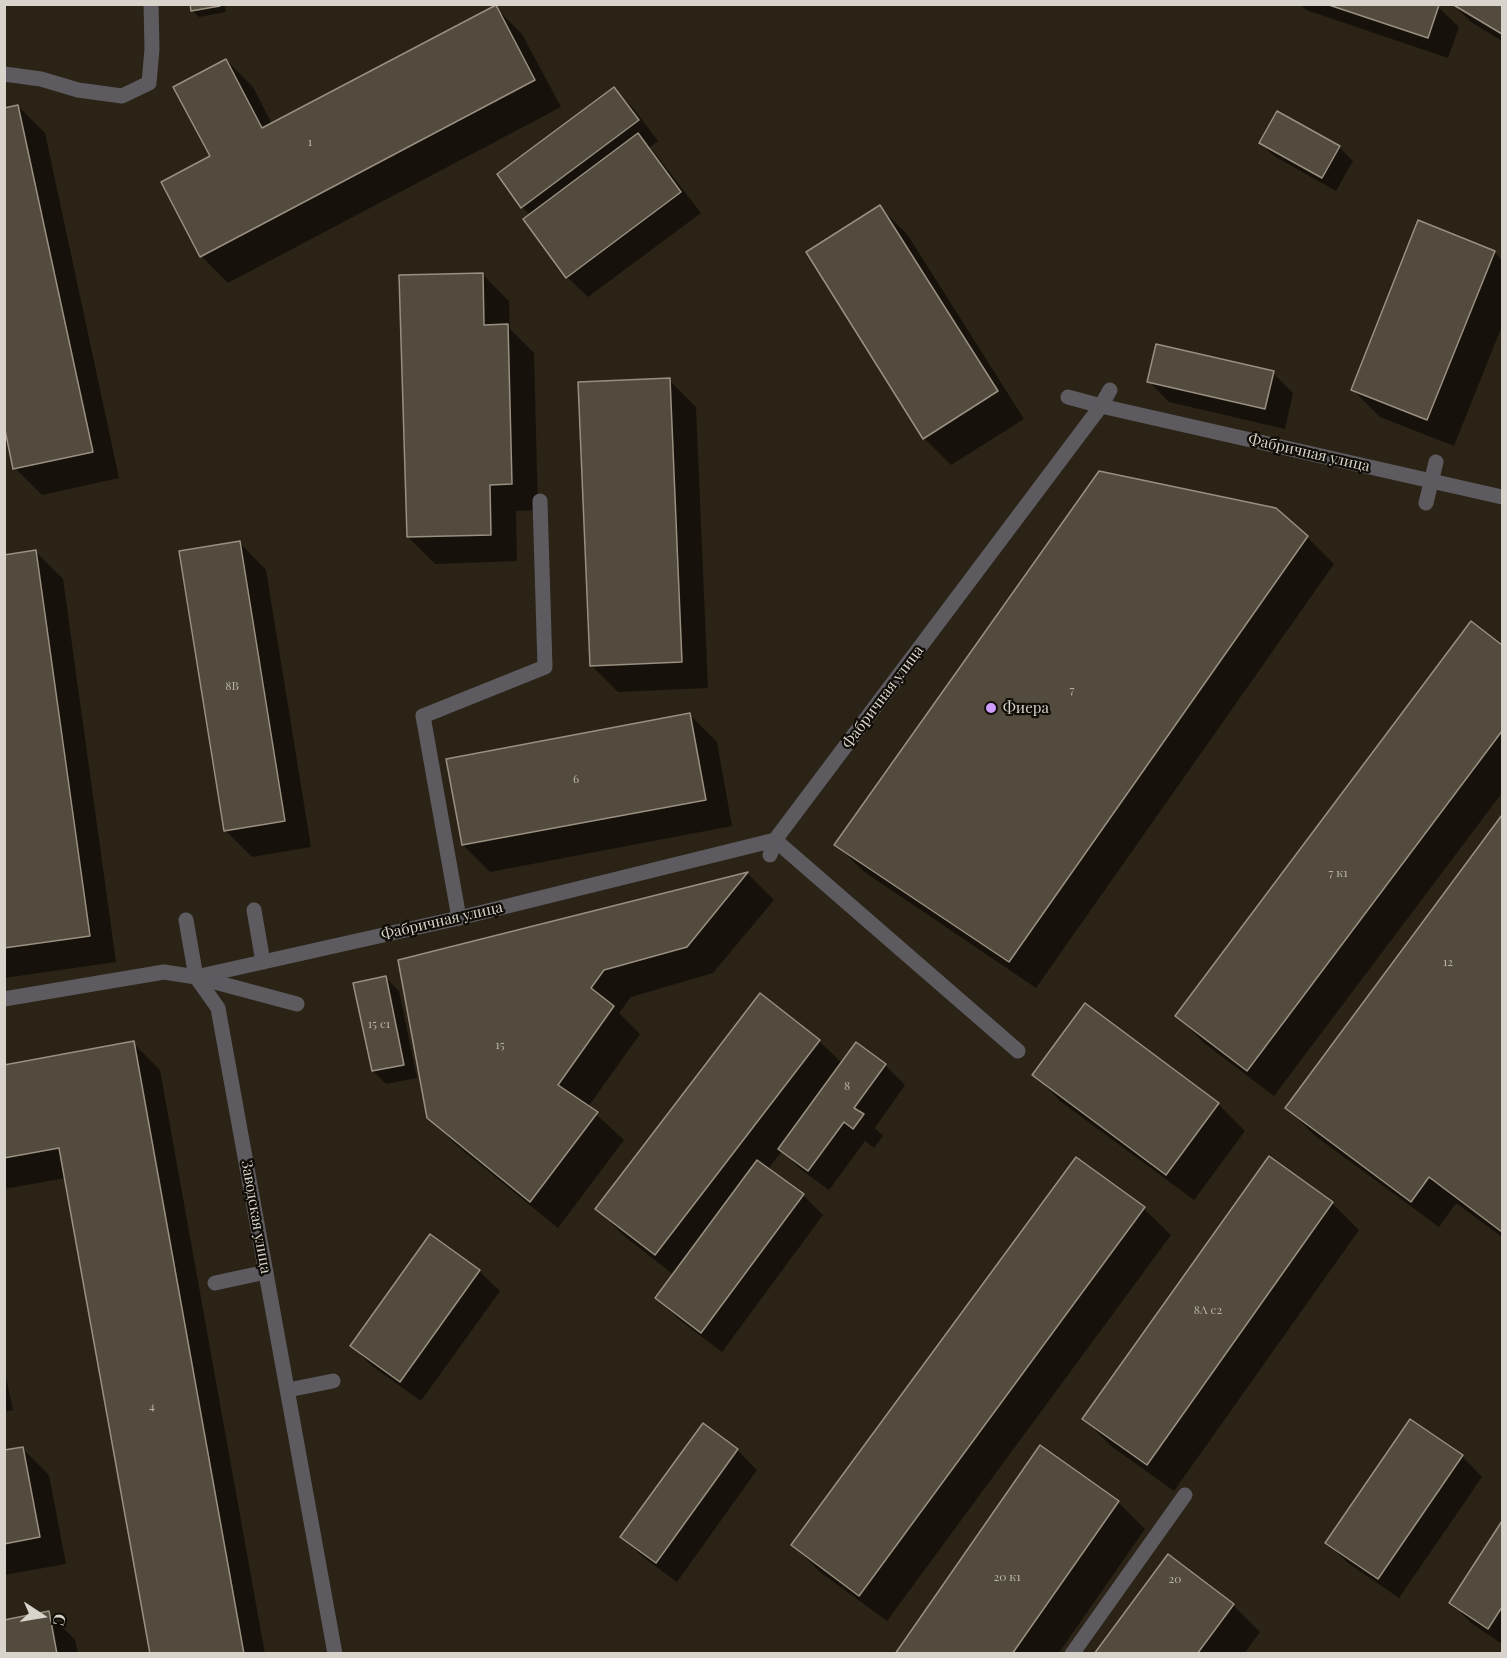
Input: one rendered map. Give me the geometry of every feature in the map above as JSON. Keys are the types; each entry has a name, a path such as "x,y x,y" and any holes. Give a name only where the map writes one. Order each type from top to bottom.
{"street":[{"path":"4,74 41,79 78,90 122,96 148,83 152,49 151,4"},
{"path":"1068,397 1101,406 1110,390"},
{"name":"Фабричная улица","path":"196,977 459,918 776,840 1101,406 1503,497"},
{"path":"1426,503 1436,462"},
{"path":"459,918 423,716 544,667 540,501"},
{"path":"770,855 776,840 1018,1051"},
{"path":"254,910 262,962"},
{"path":"186,920 196,977"},
{"path":"4,999 164,972 196,977 297,1004"},
{"name":"Заводская улица","path":"196,977 218,1008 335,1653"},
{"path":"214,1284 266,1272"},
{"path":"288,1390 333,1381"},
{"path":"1072,1653 1185,1495"}],"building":[{"path":"190,4 220,4 220,6 191,11"},
{"path":"1326,4 1436,4 1439,5 1428,38"},
{"path":"1452,4 1502,4 1502,34"},
{"path":"496,5 535,80 200,257 161,182 210,156 173,87 226,59 262,128"},
{"path":"614,87 639,120 521,208 497,174"},
{"path":"18,105 93,452 13,469 4,425 4,108"},
{"path":"1277,111 1340,146 1322,178 1259,143"},
{"path":"638,133 681,192 566,278 523,219"},
{"path":"880,205 998,391 923,439 806,252"},
{"path":"1418,220 1495,251 1427,420 1351,390"},
{"path":"483,273 484,325 508,324 512,484 490,485 491,535 407,537 399,275"},
{"path":"1156,344 1274,371 1265,409 1147,382"},
{"path":"670,378 682,662 590,666 578,382"},
{"path":"1099,471 1276,508 1308,536 1009,962 834,845"},
{"path":"240,541 285,821 224,831 179,551"},
{"path":"36,550 90,936 4,948 4,555"},
{"path":"1471,621 1502,645 1502,731 1247,1071 1175,1016"},
{"path":"690,713 706,800 462,845 446,759"},
{"path":"1502,815 1502,1232 1429,1177 1411,1202 1285,1108"},
{"path":"748,872 687,947 604,970 591,988 614,1006 558,1085 598,1112 530,1202 427,1118 398,960"},
{"path":"386,976 404,1065 372,1071 353,983"},
{"path":"760,993 820,1040 655,1255 595,1209"},
{"path":"1085,1003 1219,1103 1166,1175 1032,1075"},
{"path":"134,1041 244,1654 150,1654 59,1148 4,1158 4,1065"},
{"path":"856,1042 886,1064 854,1108 864,1114 853,1129 844,1122 808,1171 778,1149"},
{"path":"1269,1156 1333,1202 1147,1465 1082,1419"},
{"path":"1076,1157 1145,1207 859,1596 791,1545"},
{"path":"757,1160 804,1194 701,1333 655,1298"},
{"path":"430,1234 480,1270 400,1382 350,1346"},
{"path":"1410,1419 1463,1455 1378,1579 1325,1543"},
{"path":"703,1423 738,1449 656,1563 620,1537"},
{"path":"1040,1445 1119,1501 1012,1654 895,1654"},
{"path":"23,1447 40,1537 4,1544 4,1450"},
{"path":"1502,1521 1502,1607 1488,1629 1449,1603"},
{"path":"1168,1554 1234,1604 1197,1654 1094,1654"},
{"path":"49,1611 57,1654 4,1654 4,1620"}],"place":[{"name":"Фиера","path":"991,708"}]}
